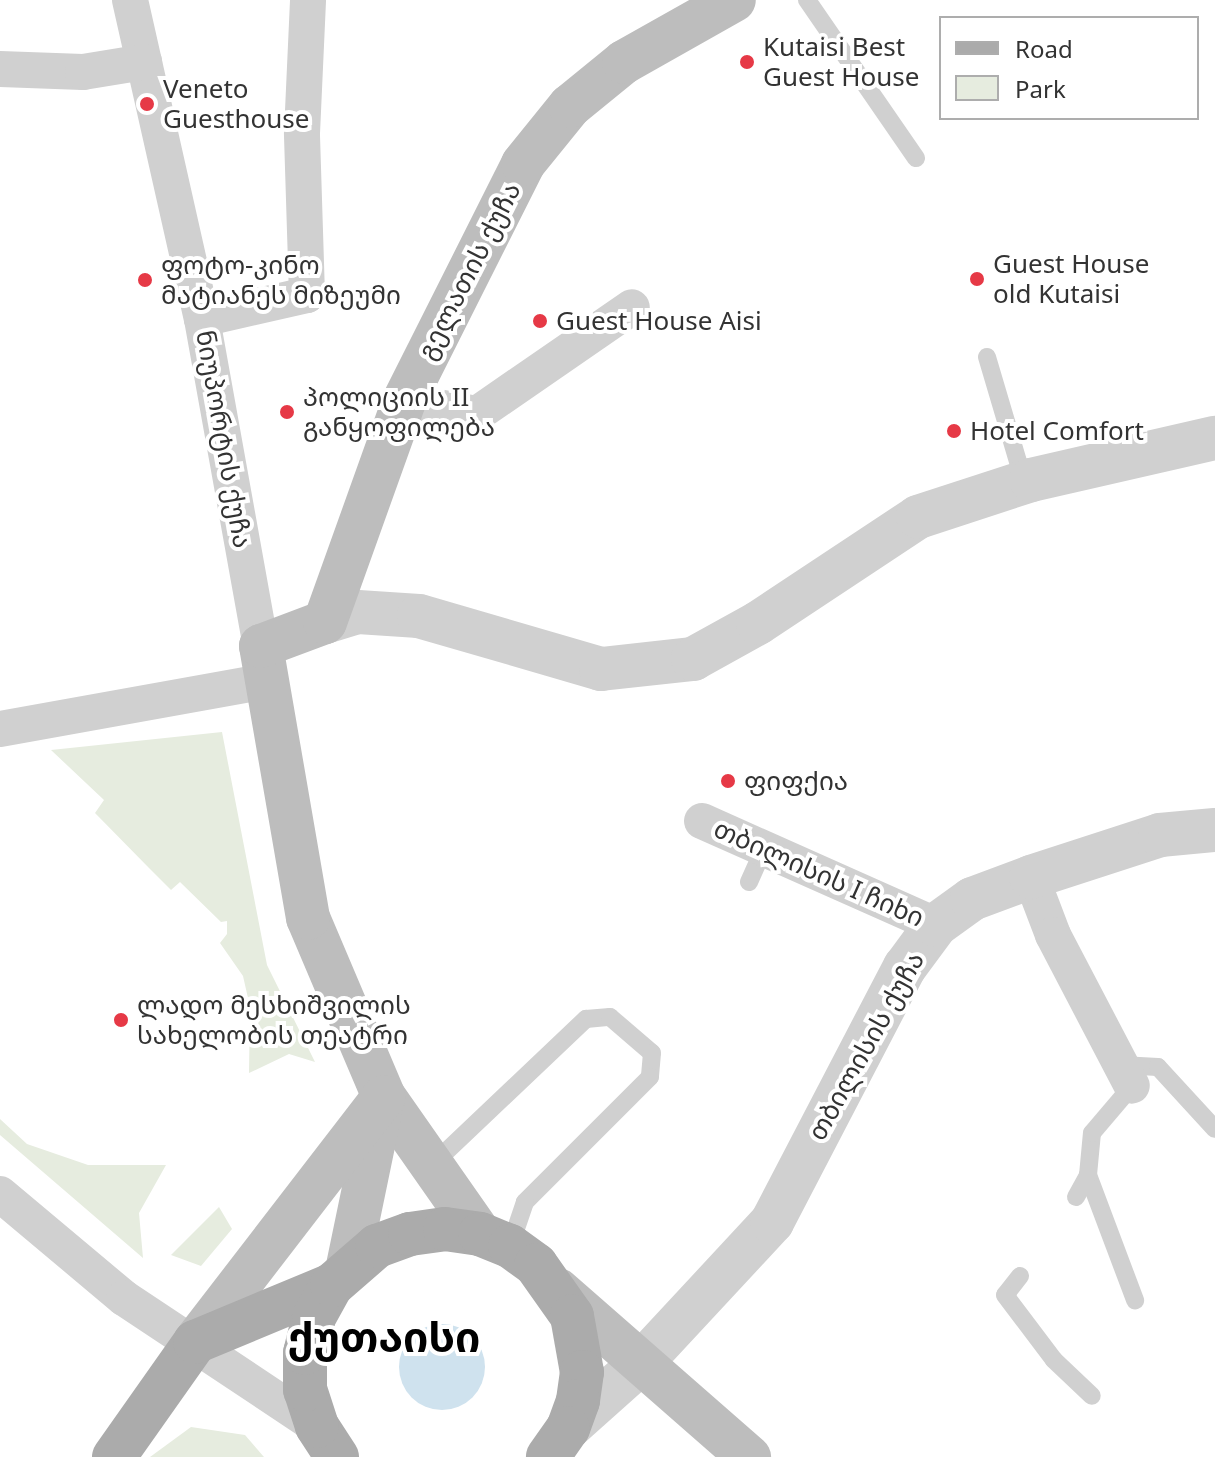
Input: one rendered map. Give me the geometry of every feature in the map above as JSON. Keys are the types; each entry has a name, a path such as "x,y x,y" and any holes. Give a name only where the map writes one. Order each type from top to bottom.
{"main road":[{"name":"გელათის ქუჩა","path":"325,622 404,401 523,164 570,106 624,62 734,0"},
{"path":"325,622 264,663 308,918 384,1097 495,1240 558,1290 749,1457"},
{"path":"327,1442 305,1390 305,1353 314,1317 340,1276 384,1097"},
{"path":"114,1457 195,1342 384,1097"},
{"path":"195,1342 340,1276 377,1246 410,1234 445,1229 495,1240"},
{"path":"558,1290 572,1316 581,1358 578,1401 558,1442"}],"street":[{"name":"ნიუპორტის ქუჩა","path":"130,0 202,319 264,663"},
{"path":"202,319 307,295 302,133 308,0"},
{"path":"0,69 83,72 144,62"},
{"path":"404,401 477,414 632,307"},
{"path":"325,622 358,612 419,616 601,669 693,659 758,623 918,517 1024,482 1215,438"},
{"path":"0,729 264,663"},
{"name":"თბილისის I ჩიხი","path":"702,821 936,925"},
{"name":"თბილისის ქუჩა","path":"558,1442 642,1362 772,1222 905,967 936,925 972,899 1031,877 1160,835 1215,830"},
{"path":"1031,877 1053,935 1127,1075"},
{"path":"0,1194 124,1298 195,1342 327,1442"}],"lane":[{"path":"807,0 916,158"},
{"path":"987,357 1024,482"},
{"path":"749,882 764,849"},
{"path":"433,1164 586,1019 610,1017 652,1053 650,1077 525,1202 495,1240"},
{"path":"1076,1197 1088,1175 1092,1133 1127,1075 1158,1067 1215,1129"},
{"path":"1088,1175 1135,1300"},
{"path":"1020,1276 1005,1295 1054,1360 1092,1396"}],"green space":[{"path":"222,732 267,965 315,1062 289,1054 249,1073 250,1007 243,976 220,943 227,934 227,921 221,922 180,882 171,890 95,813 104,800 51,750"},
{"path":"0,1119 27,1144 88,1165 166,1165 139,1213 143,1258 0,1135"},
{"path":"219,1207 232,1229 201,1266 171,1255"},
{"path":"191,1427 245,1435 264,1457 150,1457"}],"water":[{"path":"442,1324 459,1327 473,1336 482,1350 485,1367 482,1384 473,1398 459,1407 442,1410 425,1407 411,1398 402,1384 399,1367 402,1350 411,1336 425,1327"}],"place":[{"name":"Kutaisi Best Guest House","path":"747,62"},
{"name":"Veneto Guesthouse","path":"147,104"},
{"name":"Guest House old Kutaisi","path":"977,279"},
{"name":"ფოტო-კინო მატიანეს მიზეუმი","path":"145,280"},
{"name":"Guest House Aisi","path":"540,321"},
{"name":"პოლიციის II განყოფილება","path":"287,412"},
{"name":"Hotel Comfort","path":"954,431"},
{"name":"ფიფქია","path":"728,781"},
{"name":"ლადო მესხიშვილის სახელობის თეატრი","path":"121,1020"}],"district":[{"name":"ქუთაისი","path":"384,1336"}]}
